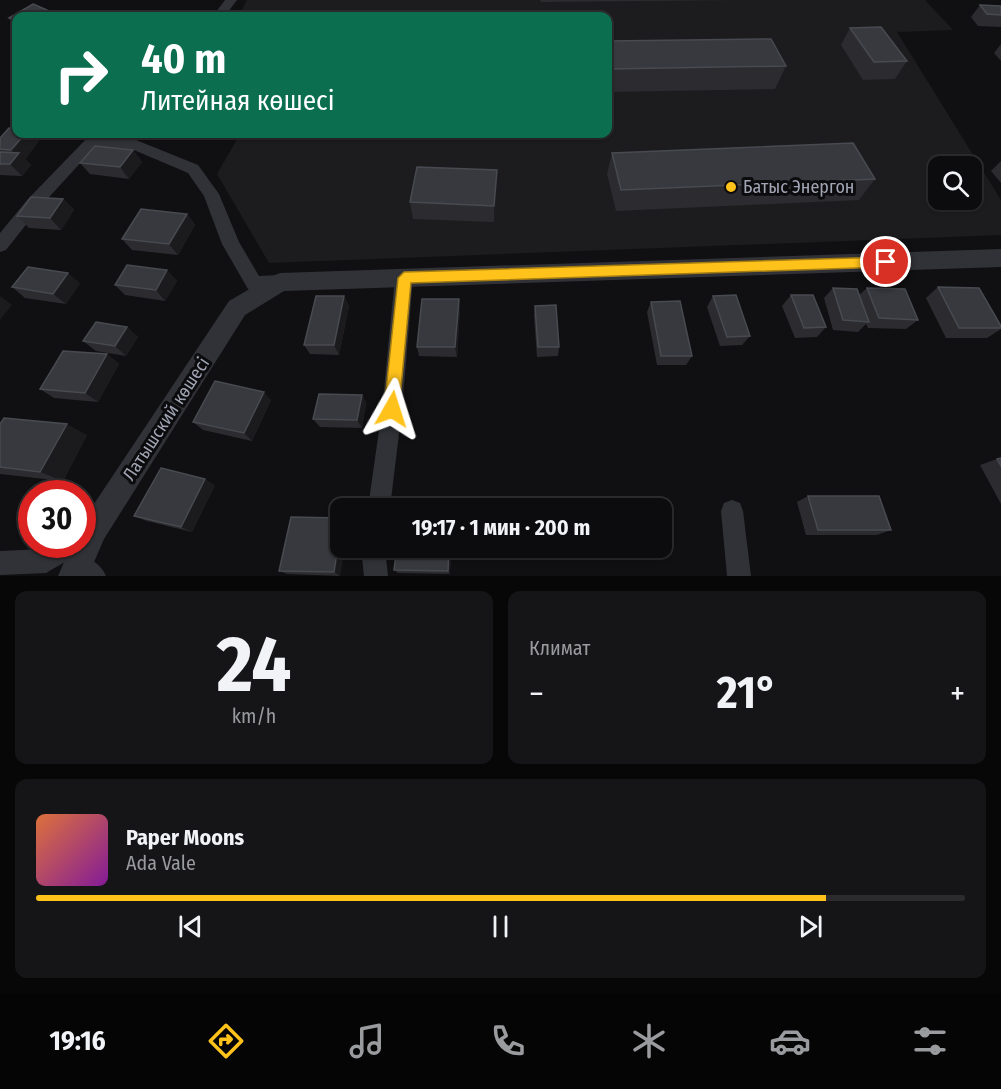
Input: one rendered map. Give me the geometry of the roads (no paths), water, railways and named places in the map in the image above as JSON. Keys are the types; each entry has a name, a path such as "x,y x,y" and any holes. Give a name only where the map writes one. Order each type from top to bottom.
{"street":[{"path":"0,245 34,203 95,138 136,145 193,169 211,194 231,244 254,284 1001,258"},
{"path":"379,498 392,409 404,278"},
{"name":"Латышский көшесі","path":"96,521 237,308 280,282"},
{"path":"732,511 739,576"},
{"path":"374,558 376,576"},
{"path":"0,563 46,561 79,566"}],"place":[{"name":"Батыс Энергон","path":"731,187"}]}
